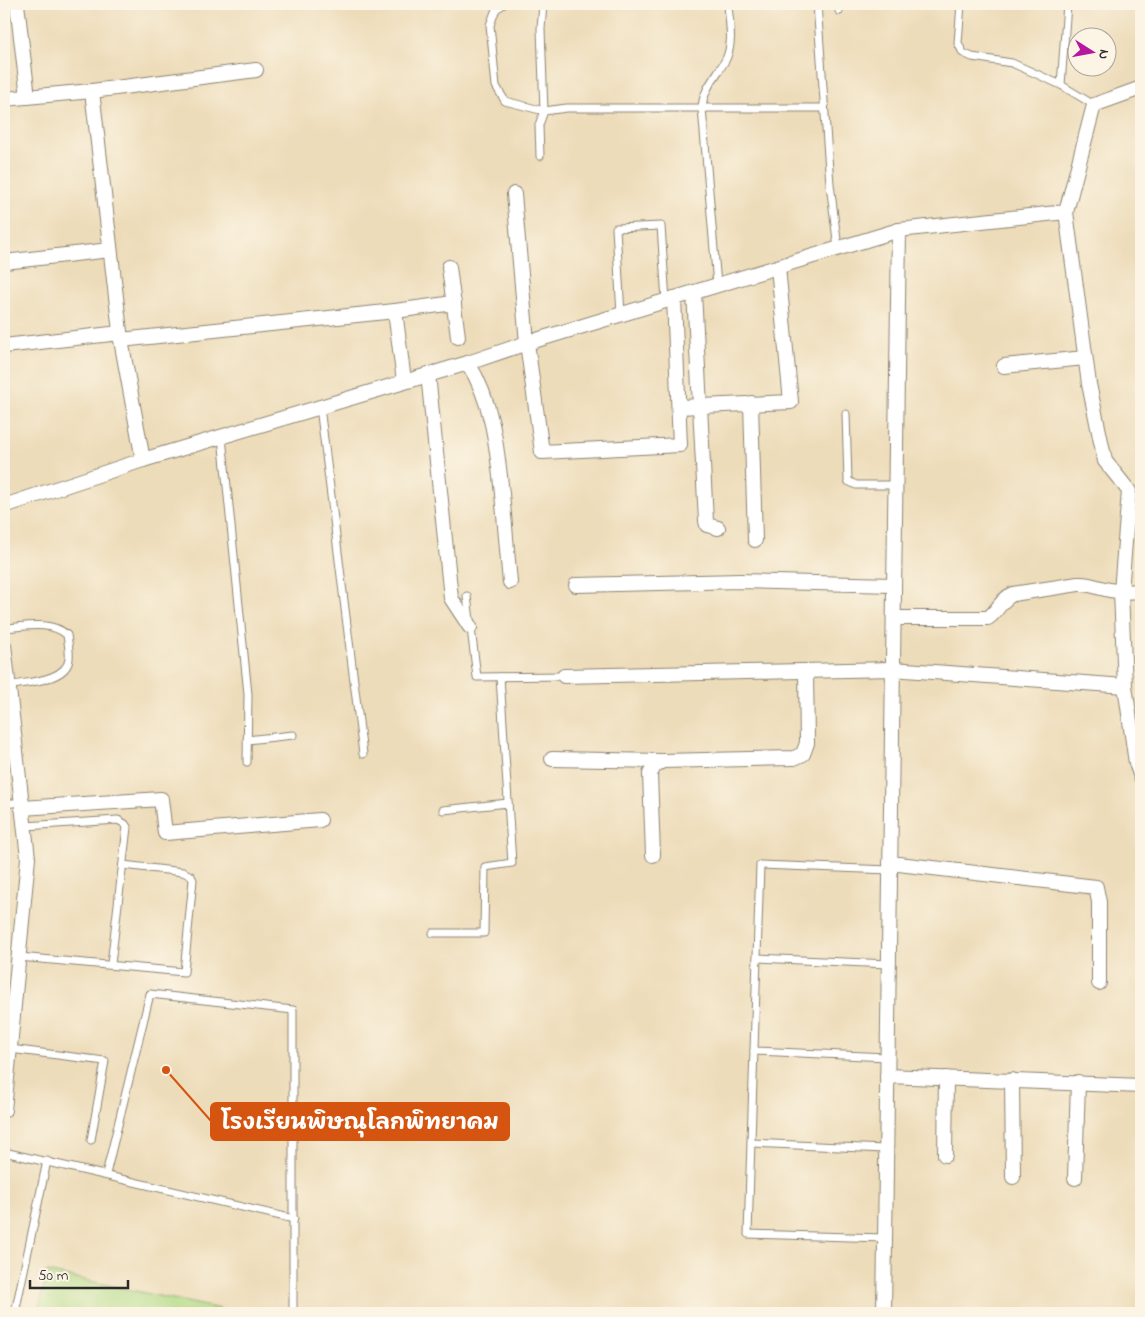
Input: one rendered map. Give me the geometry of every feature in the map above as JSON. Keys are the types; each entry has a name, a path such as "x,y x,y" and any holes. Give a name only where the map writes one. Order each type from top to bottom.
{"street":[{"path":"17,4 28,97"},
{"path":"4,99 256,70"},
{"path":"1141,88 1094,106 1066,212 1085,358 1105,461 1129,491 1121,592 1124,686 1138,746 1136,763 1141,778"},
{"path":"92,90 121,337 144,460"},
{"path":"514,194 528,343 542,452 680,445 679,407 670,299"},
{"path":"4,506 144,460 468,363 621,314 898,230 1066,212"},
{"path":"884,1313 898,230"},
{"path":"4,262 110,250"},
{"path":"449,267 458,337"},
{"path":"679,407 791,402 778,267"},
{"path":"694,292 706,521 707,525 718,528"},
{"path":"4,346 395,311 454,303"},
{"path":"395,311 404,381"},
{"path":"1004,366 1085,358"},
{"path":"468,363 478,379 487,402 497,449 510,582"},
{"path":"428,374 451,598 470,627"},
{"path":"751,403 755,540"},
{"path":"576,585 740,582 893,585"},
{"path":"894,618 988,618 1005,598 1012,594 1078,584 1088,583 1103,589 1121,592 1141,591"},
{"path":"4,645 28,858 19,957 8,1044 4,1110"},
{"path":"564,676 892,669 1124,686"},
{"path":"552,759 663,761 794,758 803,754 807,743 806,671"},
{"path":"653,855 650,774 655,765 663,761"},
{"path":"22,805 162,799 165,833 320,820"},
{"path":"890,867 1096,887 1099,902 1099,983"},
{"path":"887,1076 1078,1082 1141,1086"},
{"path":"945,1155 946,1078"},
{"path":"1012,1080 1013,1177"},
{"path":"1075,1178 1078,1082"}],"lane":[{"path":"504,4 496,9 490,25 496,86 505,101 544,111 567,108 824,108"},
{"path":"540,156 539,125 544,111 541,29 543,4"},
{"path":"717,285 702,108 706,91 726,58 729,47 731,38 728,4"},
{"path":"817,4 830,184 838,248"},
{"path":"961,4 958,43 963,52 972,57 1012,63 1061,85 1094,106"},
{"path":"1061,85 1067,4"},
{"path":"621,314 616,228 661,226 670,299"},
{"path":"320,406 363,754"},
{"path":"846,414 848,481 856,485 895,485"},
{"path":"222,436 248,694 247,762"},
{"path":"467,596 476,677 564,676"},
{"path":"4,628 45,626 57,628 67,635 69,658 67,667 61,673 50,678 8,686"},
{"path":"433,933 484,933 485,867 512,863 500,677"},
{"path":"247,740 293,735"},
{"path":"444,810 508,803"},
{"path":"4,804 22,805"},
{"path":"25,826 118,820 127,827 110,964"},
{"path":"19,957 184,972 191,876 183,872 123,865"},
{"path":"884,1238 748,1234 760,865 890,867"},
{"path":"757,958 888,964"},
{"path":"106,1174 150,994 293,1010 294,1219 292,1313"},
{"path":"8,1044 105,1061 92,1140"},
{"path":"754,1051 887,1057"},
{"path":"751,1143 886,1149"},
{"path":"4,1152 106,1174 294,1219"},
{"path":"15,1313 47,1161"}],"green space":[{"path":"47,1272 220,1309 219,1313 38,1313"}],"place":[{"name":"โรงเรียนพิษณุโลกพิทยาคม","path":"166,1070"}]}
